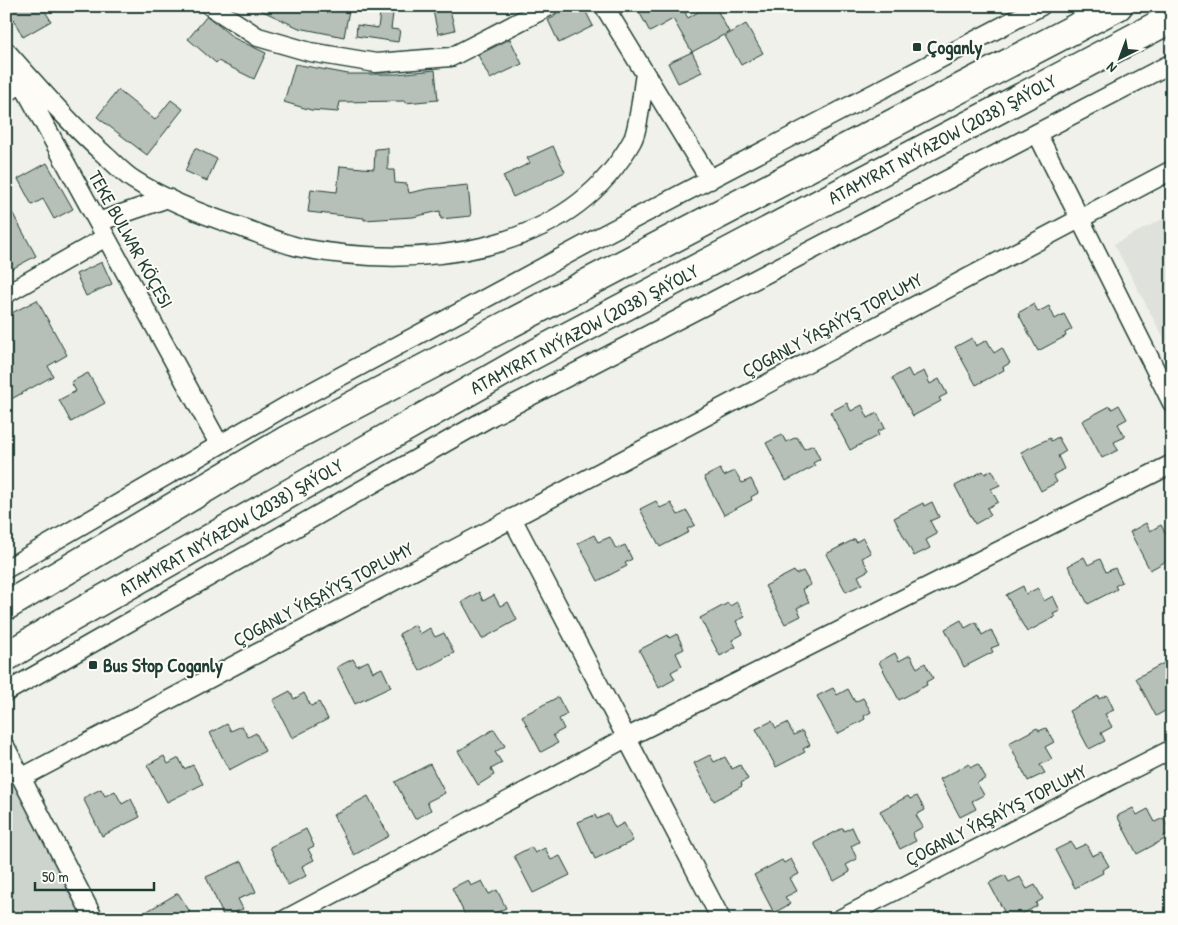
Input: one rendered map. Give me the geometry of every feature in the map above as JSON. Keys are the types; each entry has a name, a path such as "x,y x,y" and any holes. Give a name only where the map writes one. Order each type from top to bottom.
{"main road":[{"name":"ATAMYRAT NYÝAZOW (2038) ŞAÝOLY","path":"6,606 285,441 1118,6"},
{"name":"ATAMYRAT NYÝAZOW (2038) ŞAÝOLY","path":"6,657 60,624 529,358 1172,18"}],"street":[{"path":"210,6 258,37 310,52 376,63 451,57 550,6"},
{"path":"604,6 710,180"},
{"path":"6,569 219,444 338,378 1034,8"},
{"path":"6,53 76,130 132,179 199,213 299,247 352,256 437,256 488,247 538,227 582,200 610,174 633,139 645,74"},
{"name":"TEKE BULWAR KÖÇESI","path":"6,53 219,444"},
{"path":"6,692 492,416 1172,63"},
{"path":"6,92 22,84"},
{"path":"1037,133 1172,403"},
{"name":"ÇOGANLY ÝAŞAÝYŞ TOPLUMY","path":"20,778 1172,170"},
{"path":"6,294 102,229 168,198"},
{"path":"286,919 626,738 1172,464"},
{"path":"512,518 721,919"},
{"path":"6,748 94,919"},
{"name":"ÇOGANLY ÝAŞAÝYŞ TOPLUMY","path":"840,919 1172,749"}],"shaded area":[{"path":"1172,214 1172,354 1114,244"},
{"path":"6,757 90,919 6,919"}],"building":[{"path":"6,6 42,6 51,21 23,37"},
{"path":"252,6 330,6 349,10 344,37 299,28"},
{"path":"381,6 394,6 391,29 400,30 398,42 356,36 357,25 378,28"},
{"path":"432,6 449,6 455,30 438,34"},
{"path":"575,6 583,6 593,26 559,43 548,20"},
{"path":"636,6 696,6 685,13 688,18 708,6 715,6 729,32 692,52 673,19 650,32"},
{"path":"207,16 234,38 266,53 254,79 218,61 216,63 188,39"},
{"path":"746,24 763,53 741,65 725,36"},
{"path":"510,39 522,64 490,79 478,55"},
{"path":"692,52 702,72 678,83 668,63"},
{"path":"295,64 348,74 397,74 435,70 438,100 405,103 405,101 340,102 338,112 311,110 284,102"},
{"path":"118,90 155,120 171,100 183,109 147,155 97,117"},
{"path":"553,146 565,172 513,197 503,176 530,163 527,158"},
{"path":"195,148 217,159 207,181 185,171"},
{"path":"388,148 388,170 394,170 395,183 407,184 409,193 427,189 468,185 471,216 441,219 440,211 413,217 364,220 364,218 308,212 311,189 337,192 340,166 374,169 375,149"},
{"path":"47,163 73,209 54,219 43,199 32,205 18,179"},
{"path":"6,201 36,256 6,272"},
{"path":"102,262 112,284 86,296 76,274"},
{"path":"37,300 67,355 48,366 53,376 6,402 6,316"},
{"path":"1034,304 1038,312 1049,306 1055,319 1064,314 1072,329 1065,333 1066,336 1038,351 1018,313"},
{"path":"972,338 976,346 987,340 994,353 1002,348 1010,363 1003,367 1004,370 976,385 955,347"},
{"path":"908,369 912,377 924,371 930,384 939,379 947,394 939,398 941,401 913,416 892,378"},
{"path":"88,373 105,403 71,422 59,400 76,391 71,382"},
{"path":"847,403 851,411 862,405 868,418 877,413 885,428 877,432 879,435 850,450 830,412"},
{"path":"1119,405 1127,419 1118,424 1125,437 1114,442 1118,450 1102,458 1082,421 1110,406 1112,409"},
{"path":"782,435 786,442 797,437 804,449 813,445 820,459 813,463 815,466 786,481 766,443"},
{"path":"1058,437 1066,451 1058,456 1064,469 1053,475 1057,482 1041,491 1021,452 1050,438 1051,441"},
{"path":"720,469 724,476 735,471 742,483 751,479 758,493 751,497 752,500 724,515 704,477"},
{"path":"992,470 1000,485 991,489 998,502 987,508 991,515 975,524 955,486 983,471 985,474"},
{"path":"656,501 660,508 671,503 678,515 687,511 695,525 687,529 689,532 660,547 640,509"},
{"path":"932,502 939,517 930,521 937,534 926,540 930,548 914,556 894,518 923,503 924,506"},
{"path":"1146,523 1150,531 1161,525 1168,538 1172,536 1172,558 1150,570 1130,532"},
{"path":"594,535 598,542 610,537 616,549 625,545 632,559 625,563 627,566 598,581 578,543"},
{"path":"863,538 871,553 862,558 869,570 858,576 862,584 846,592 826,554 855,539 856,542"},
{"path":"1084,557 1088,565 1100,559 1106,572 1115,568 1122,582 1115,586 1117,589 1088,604 1068,566"},
{"path":"794,571 796,574 803,571 811,585 802,589 809,602 797,608 801,616 785,624 765,586"},
{"path":"1023,586 1026,594 1038,588 1044,601 1053,596 1060,611 1053,614 1055,617 1027,632 1006,595"},
{"path":"479,592 483,601 494,595 500,606 508,602 517,620 482,639 462,602"},
{"path":"737,602 745,617 736,621 743,634 732,640 736,647 720,656 700,618 728,603 730,606"},
{"path":"961,620 965,628 976,622 982,635 991,630 999,645 991,648 993,652 964,667 945,629"},
{"path":"415,625 420,634 430,628 435,637 444,633 454,653 420,671 399,634"},
{"path":"677,634 684,649 676,653 682,666 671,672 675,679 659,688 639,650 668,635 669,638"},
{"path":"895,653 899,661 910,655 917,668 925,663 933,678 926,682 927,685 899,700 879,662"},
{"path":"353,659 357,666 368,661 373,672 382,668 391,687 355,704 337,667"},
{"path":"1164,663 1166,666 1172,663 1172,707 1156,716 1136,678"},
{"path":"833,688 837,695 848,689 855,702 863,698 871,712 864,716 865,719 837,734 817,696"},
{"path":"290,691 294,699 304,693 311,706 319,702 328,719 292,738 273,700"},
{"path":"1107,695 1114,710 1105,714 1112,727 1101,733 1105,741 1089,749 1069,711 1098,696 1099,699"},
{"path":"558,697 567,714 559,719 564,729 553,735 558,743 541,752 522,716"},
{"path":"772,721 776,728 787,723 794,735 802,731 810,745 803,749 805,752 776,767 756,729"},
{"path":"227,724 231,731 242,726 248,737 256,733 265,751 229,770 210,733"},
{"path":"1037,728 1039,731 1046,728 1054,742 1045,747 1052,759 1040,765 1045,773 1028,781 1009,743"},
{"path":"494,729 505,746 495,752 502,763 491,769 494,775 478,785 458,751"},
{"path":"710,755 714,762 725,757 732,769 740,765 748,779 741,783 742,786 714,801 694,763"},
{"path":"164,756 168,764 179,758 184,769 193,765 203,784 167,802 147,765"},
{"path":"430,764 445,793 427,802 431,810 415,819 395,782"},
{"path":"969,764 971,767 978,764 986,778 977,783 984,795 972,801 976,809 960,817 940,779"},
{"path":"101,789 105,796 115,791 122,804 131,799 140,817 102,836 83,798"},
{"path":"368,796 389,836 354,855 333,815"},
{"path":"908,796 910,799 917,796 925,810 916,815 923,827 912,833 916,841 900,849 880,811"},
{"path":"1133,808 1137,815 1148,809 1155,822 1163,818 1171,832 1164,836 1165,839 1137,854 1117,816"},
{"path":"608,814 615,828 624,823 633,841 595,859 578,822 595,815 597,819"},
{"path":"852,827 859,842 851,846 857,859 846,865 850,872 834,881 814,843 843,828 844,831"},
{"path":"306,829 314,846 308,849 314,860 302,866 306,876 288,885 270,847"},
{"path":"1071,842 1075,849 1086,844 1092,856 1101,852 1109,866 1102,870 1103,873 1075,888 1055,850"},
{"path":"531,847 535,853 545,848 551,860 560,856 570,875 533,893 514,856"},
{"path":"791,859 799,874 790,878 797,891 785,897 790,904 774,913 754,875 782,860 784,863"},
{"path":"242,861 256,892 238,899 243,909 224,917 206,877"},
{"path":"1005,875 1009,882 1020,877 1027,889 1035,885 1043,899 1036,903 1037,906 1013,919 1008,919 989,883"},
{"path":"468,880 471,886 482,881 489,894 497,890 506,908 483,919 467,919 452,888"},
{"path":"178,893 190,912 179,919 134,919"}],"place":[{"name":"Çoganly","path":"917,47"},
{"name":"Bus Stop Coganly","path":"93,665"}]}
